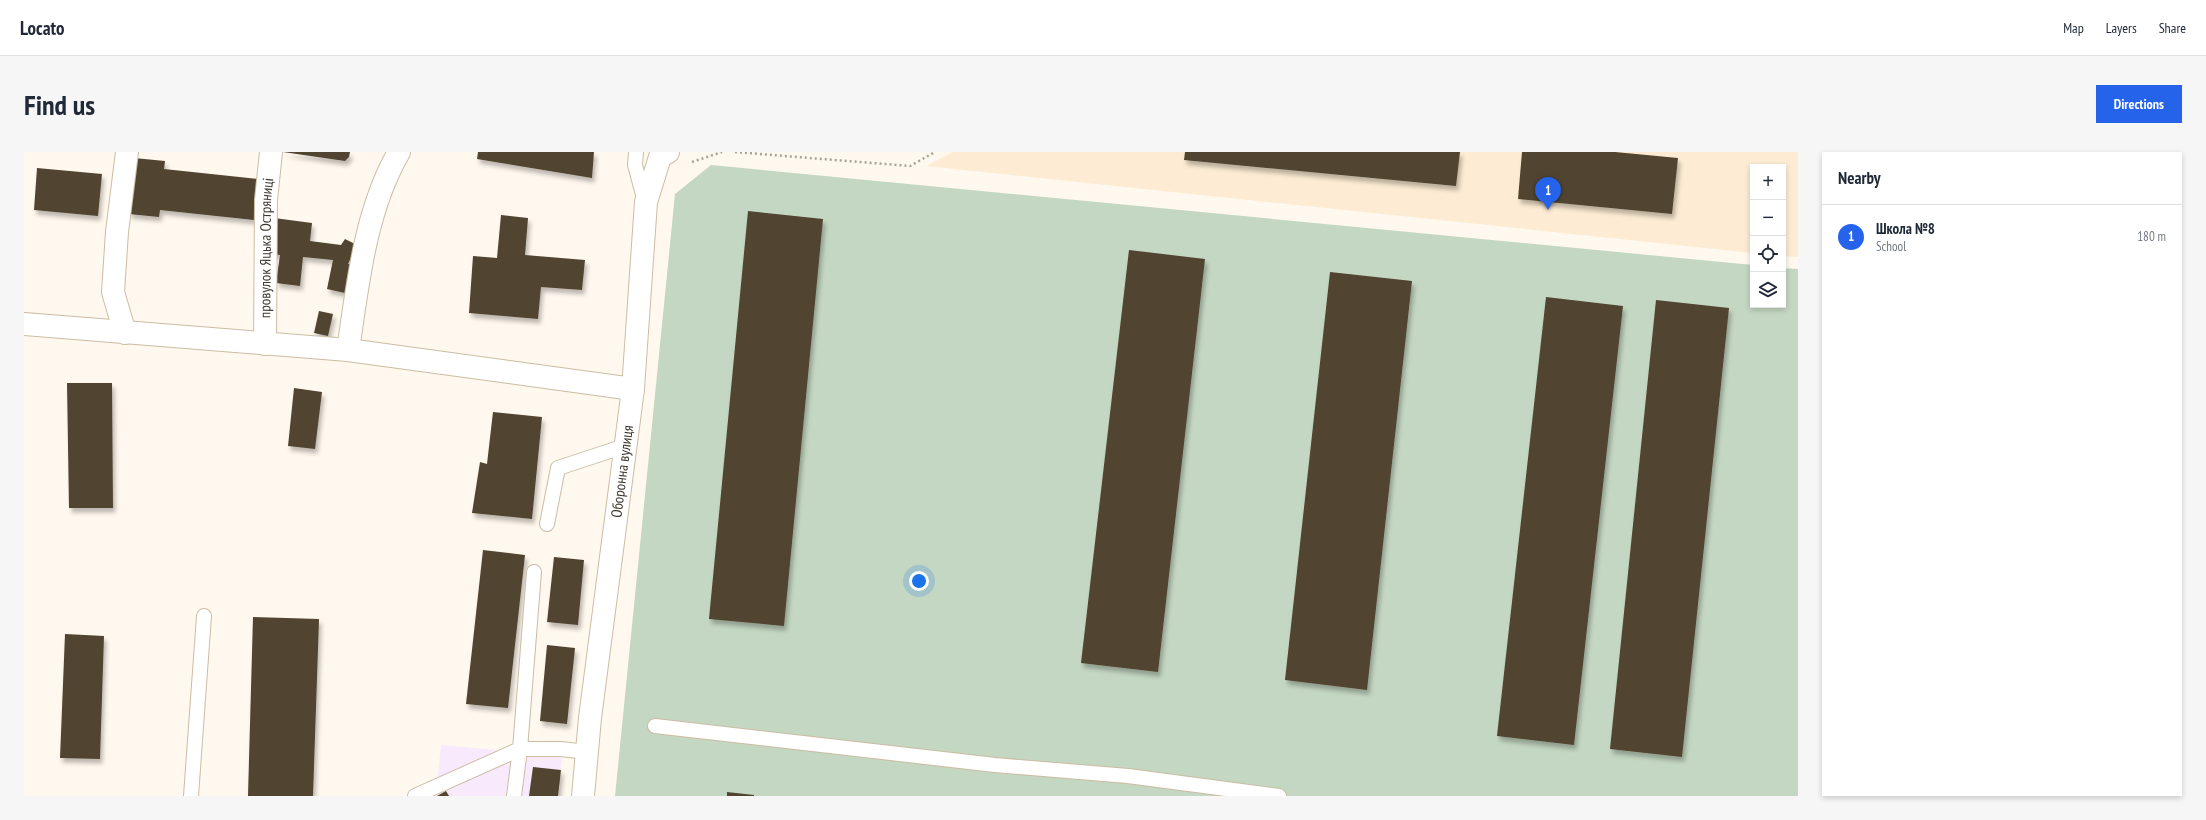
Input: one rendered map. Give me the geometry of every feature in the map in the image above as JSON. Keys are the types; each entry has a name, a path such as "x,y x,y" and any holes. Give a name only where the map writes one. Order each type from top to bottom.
{"street":[{"path":"125,333 113,292 117,232 127,152"},
{"name":"провулок Яцька Остряниці","path":"265,344 266,200 271,152"},
{"path":"348,350 358,281 378,197 399,152"},
{"name":"Оборонна вулиця","path":"583,796 587,752 628,445 634,389 646,202 660,157 668,152"},
{"path":"24,324 348,350 634,389"}],"lane":[{"path":"636,152 635,165 646,202"},
{"path":"547,524 558,468 628,445"},
{"path":"514,796 520,749 534,572"},
{"path":"191,796 204,616"},
{"path":"655,726 995,765 1128,776 1233,793 1279,796"},
{"path":"415,796 520,749 561,749 587,752"}],"path":[{"path":"735,152 910,166 935,152"}],"shaded area":[{"path":"953,152 1798,152 1798,257 1786,256 1786,164 1750,164 1750,253 926,166"},
{"path":"441,745 562,756 558,796 428,796 436,792"}],"green space":[{"path":"711,165 1750,265 1750,308 1786,308 1786,268 1798,269 1798,796 615,796 675,194"}],"building":[{"path":"283,152 350,152 349,157 345,161"},
{"path":"478,152 594,152 592,178 477,159"},
{"path":"1185,152 1460,152 1456,186 1184,160"},
{"path":"1522,152 1615,152 1678,158 1672,214 1518,199"},
{"path":"134,158 165,161 164,169 258,179 254,220 160,210 159,217 129,214"},
{"path":"37,168 102,174 98,216 34,210"},
{"path":"748,211 823,219 784,626 709,619"},
{"path":"501,215 528,218 525,255 585,260 582,290 541,287 538,319 469,313 473,256 497,258"},
{"path":"274,218 312,223 310,241 341,245 345,239 357,245 348,264 351,264 345,293 327,289 333,260 303,257 300,286 276,283 280,255 270,254"},
{"path":"1129,250 1205,259 1158,672 1081,663"},
{"path":"1330,272 1412,281 1367,690 1285,680"},
{"path":"1546,297 1623,306 1574,745 1497,736"},
{"path":"1656,300 1729,308 1682,757 1610,749"},
{"path":"319,311 333,314 328,336 314,333"},
{"path":"67,383 112,383 113,508 69,508"},
{"path":"294,388 322,392 315,449 288,446"},
{"path":"493,412 542,417 532,519 472,513 480,462 487,464"},
{"path":"483,550 525,555 508,708 466,704"},
{"path":"554,557 584,560 578,625 547,622"},
{"path":"253,617 319,619 313,796 248,796"},
{"path":"65,634 104,636 100,759 60,758"},
{"path":"547,645 575,648 567,724 540,721"},
{"path":"533,767 561,770 558,796 529,796"},
{"path":"446,791 449,796 437,796"},
{"path":"727,792 754,795 754,796 727,796"}],"place":[{"name":"Школа №8","path":"1548,210"}]}
